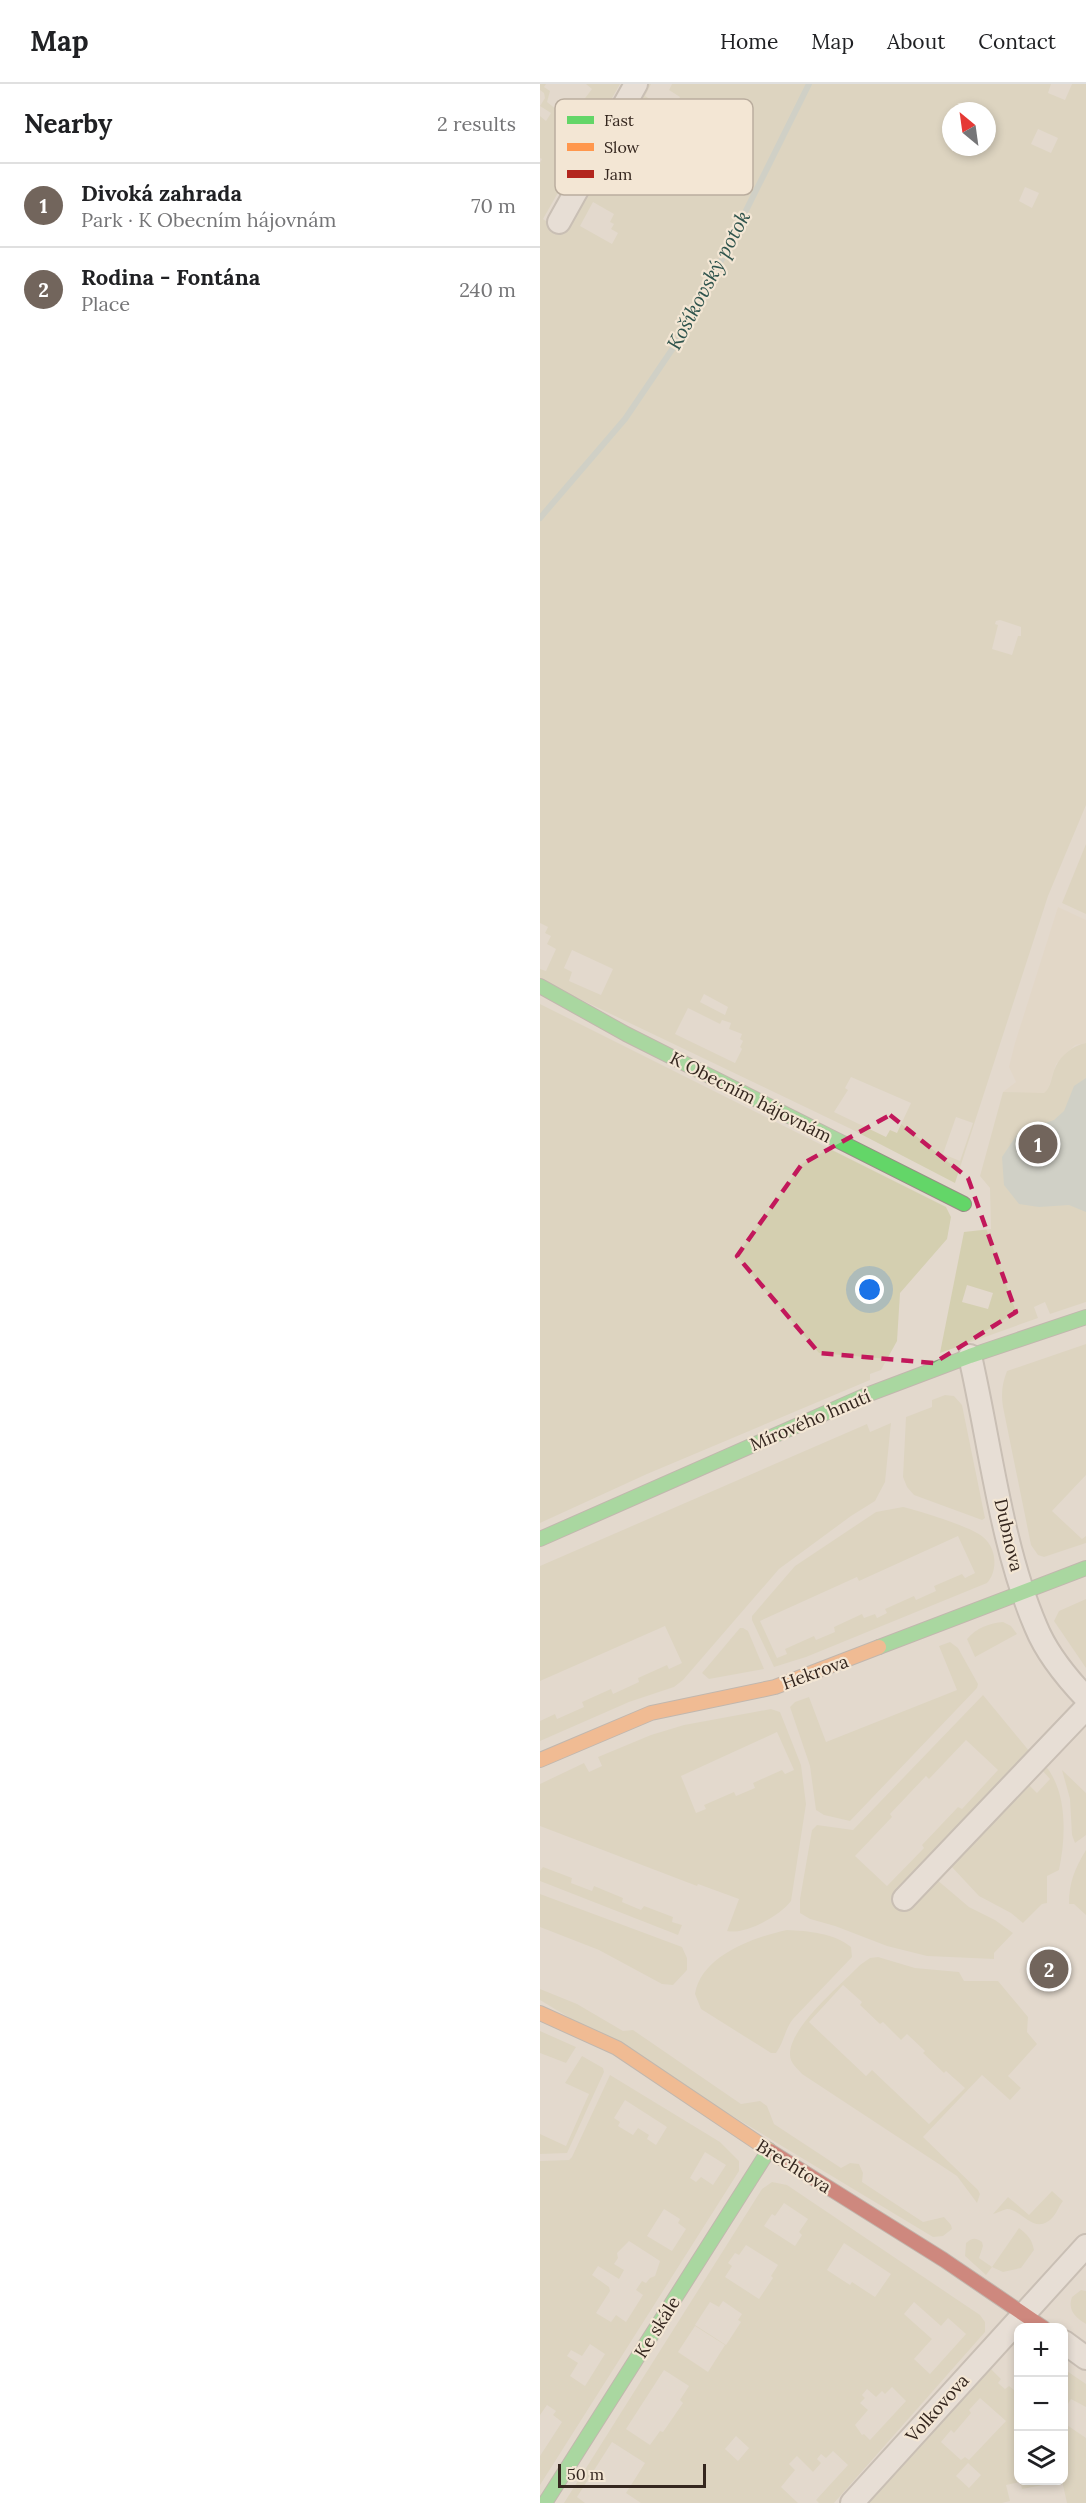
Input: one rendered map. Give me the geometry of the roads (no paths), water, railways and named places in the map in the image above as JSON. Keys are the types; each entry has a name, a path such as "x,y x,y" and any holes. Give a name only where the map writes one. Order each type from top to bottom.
{"street":[{"path":"628,99 636,84"},
{"path":"559,222 574,195"},
{"name":"K Obecním hájovnám","path":"540,986 626,1034 964,1204"},
{"name":"Mírového hnutí","path":"540,1539 864,1396 970,1356 1086,1317"},
{"name":"Dubnova","path":"970,1356 1010,1547 1023,1591 1036,1629 1050,1654 1086,1698"},
{"name":"Hekrova","path":"540,1760 651,1713 775,1687 1086,1568"},
{"path":"904,1899 1086,1708"},
{"name":"Brechtova","path":"540,2013 617,2048 769,2150 1037,2323"},
{"name":"Ke skále","path":"545,2503 769,2150"},
{"name":"Volkovova","path":"852,2503 1023,2312 1086,2246"},
{"path":"1068,2345 1086,2358"}],"waterway":[{"name":"Košíkovský potok","path":"540,518 625,419 690,323 809,84"}],"place":[{"name":"Divoká zahrada","path":"1038,1144"},
{"name":"Rodina - Fontána","path":"1049,1969"}]}
